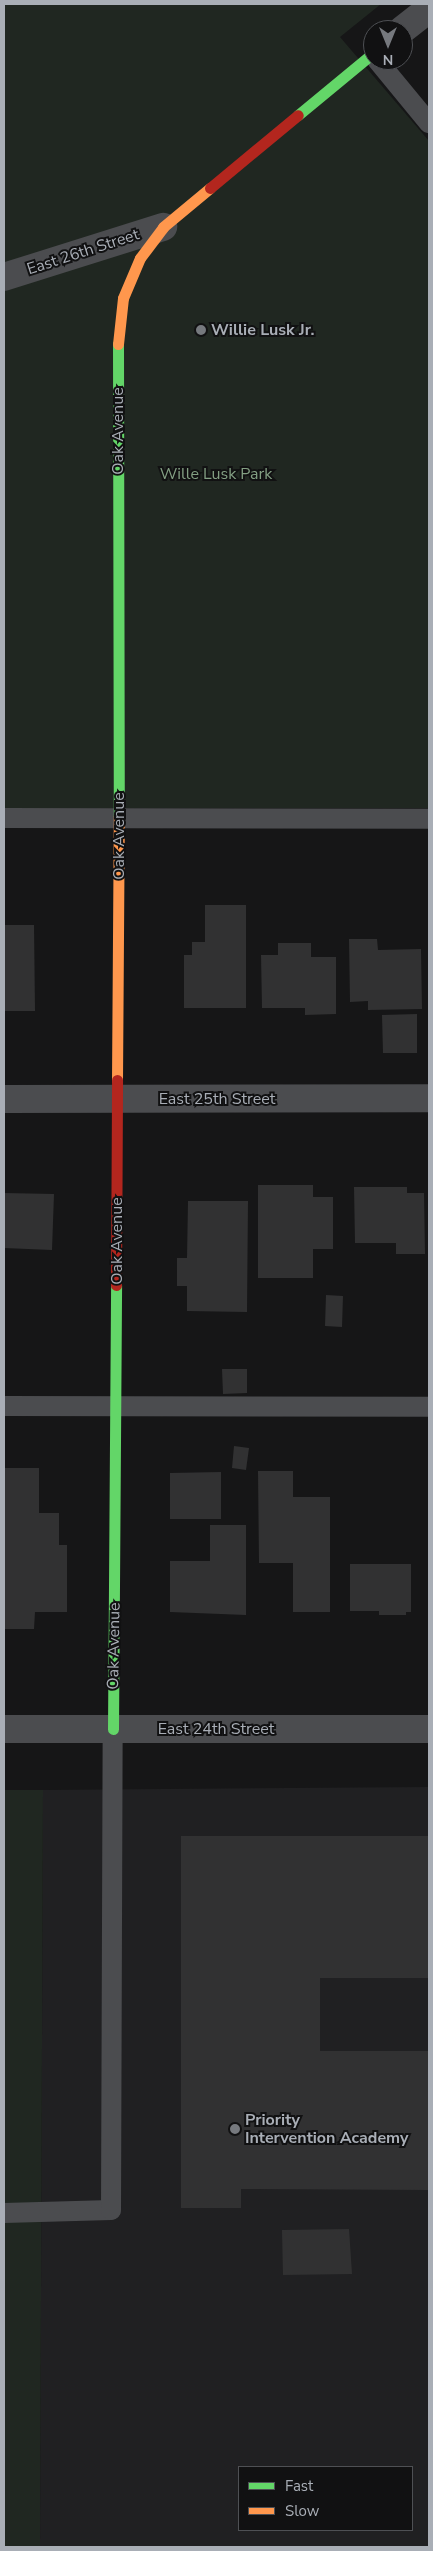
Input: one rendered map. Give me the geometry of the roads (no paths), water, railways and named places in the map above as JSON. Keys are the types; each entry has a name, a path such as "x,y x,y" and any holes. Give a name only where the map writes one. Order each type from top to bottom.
{"street":[{"path":"412,20 425,8"},
{"name":"Oak Avenue","path":"113,1729 118,1099 118,334 123,298 140,258 162,227 363,65"},
{"name":"East 26th Street","path":"4,277 162,227"},
{"name":"East 25th Street","path":"4,1099 429,1098"},
{"name":"East 24th Street","path":"4,1729 429,1729"}],"lane":[{"path":"385,70 429,123"},
{"path":"4,818 429,819"},
{"path":"4,1406 429,1406"},
{"path":"4,2213 110,2210 113,1729"}],"place":[{"name":"Willie Lusk Jr.","path":"201,330"},
{"name":"Priority Intervention Academy","path":"235,2129"}],"park label":[{"name":"Wille Lusk Park","path":"216,474"}]}
